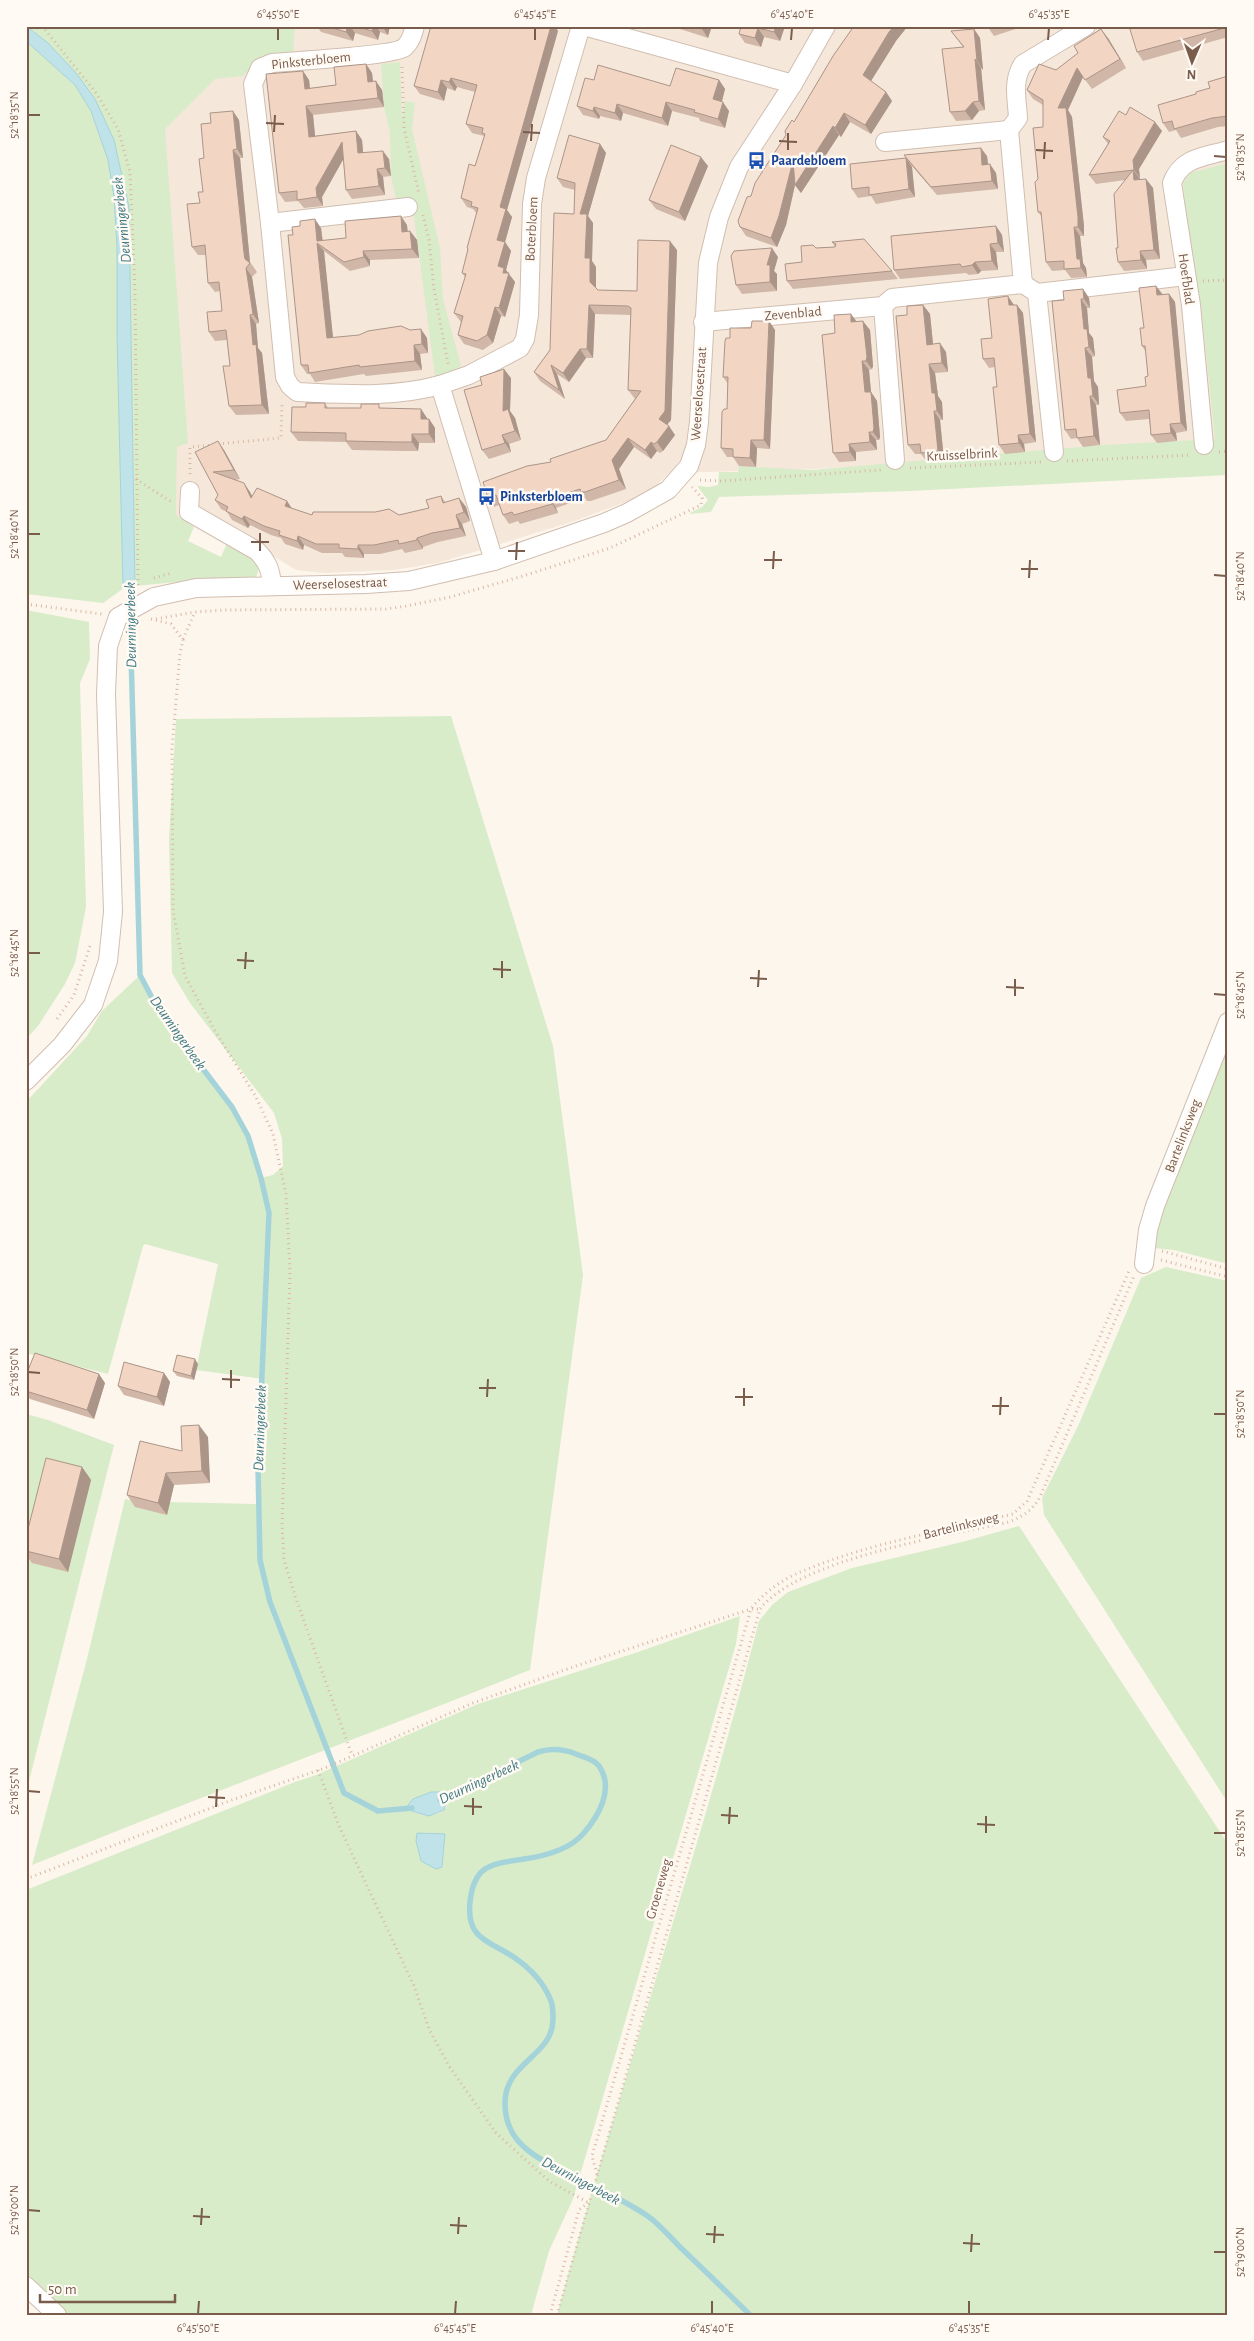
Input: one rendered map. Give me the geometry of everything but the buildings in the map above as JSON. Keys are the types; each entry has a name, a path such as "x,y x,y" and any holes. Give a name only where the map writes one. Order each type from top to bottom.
{"street":[{"name":"Pinksterbloem","path":"290,386 285,377 270,223 253,84 260,68 272,63 367,55 404,48 411,40 415,26"},
{"path":"583,26 793,84"},
{"name":"Boterbloem","path":"440,385 469,375 520,348 525,339 529,315 532,204 536,178 583,26"},
{"name":"Weerselosestraat","path":"129,606 170,592 196,588 366,584 409,581 494,560 627,513 668,490 689,466 696,445 700,422 703,322 708,263 719,218 730,187 740,167 793,84 826,26"},
{"path":"1054,458 1009,130 1018,118 1016,85 1018,73 1023,64 1086,26"},
{"path":"885,142 1009,130"},
{"name":"Hoefblad","path":"1200,450 1186,279 1172,183 1176,172 1188,161 1228,150"},
{"path":"270,223 408,208"},
{"name":"Zevenblad","path":"703,322 883,306 892,298 1186,279"},
{"path":"883,306 896,466"},
{"path":"290,386 297,392 368,395 416,392 440,385 494,560"},
{"path":"190,491 189,512 257,551 271,571 272,586"},
{"path":"26,1081 62,1045 93,1004 108,961 113,912 106,694 108,646 129,606"},
{"name":"Bartelinksweg","path":"1145,1258 1148,1230 1156,1206 1228,1022"},
{"path":"26,2286 57,2315"}],"path":[{"path":"26,604 129,606 136,479 135,291 130,172 118,129 96,93 42,26"},
{"path":"1186,279 1228,280"},
{"path":"190,491 190,447 281,438 282,400 290,386"},
{"name":"Kruisselbrink","path":"720,481 896,466 1200,450"},
{"path":"136,479 189,512"},
{"path":"195,612 183,640 180,653 172,749 173,910 184,976 256,1097 273,1134 279,1159 286,1194 290,1272 282,1525 284,1560 352,1755"},
{"path":"154,620 171,624 183,640"},
{"path":"52,1028 74,995 88,956 92,938"},
{"path":"1145,1258 1164,1251 1228,1269"},
{"name":"Bartelinksweg","path":"751,1609 767,1592 802,1571 869,1549 1012,1514 1027,1501 1129,1270 1139,1257 1145,1258 1137,1271 1034,1507 1025,1515 1009,1522 874,1553 842,1563 785,1588 771,1597 760,1609"},
{"path":"1145,1258 1167,1260 1228,1277"},
{"path":"26,1879 221,1804 339,1763 352,1755 505,1692 573,1667 751,1609 760,1609"},
{"name":"Groeneweg","path":"597,2175 592,2156 751,1609"},
{"name":"Groeneweg","path":"557,2315 760,1609"},
{"path":"318,1770 339,1826 414,1986 429,2029 449,2066 496,2133 549,2182 589,2203"},
{"name":"Groeneweg","path":"550,2315 579,2210 589,2203"}],"shaded area":[{"path":"224,26 1228,26 1228,445 816,469 670,473 647,494 575,521 438,563 394,570 323,573 296,570 275,557 176,516 137,136"}],"green space":[{"path":"28,26 295,26 293,54 260,57 243,76 215,79 165,129 188,443 177,447 176,515 194,527 188,541 221,557 227,543 245,552 255,560 258,570 256,577 250,580 188,581 135,586 129,207 114,140 76,73"},
{"path":"26,41 75,85 91,111 108,160 114,197 117,246 117,336 124,588 103,603 26,594"},
{"path":"400,62 402,119 405,101 415,103 412,129 440,248 443,299 461,366 443,376 436,384 412,202 397,204 391,176 390,132 384,107 381,64"},
{"path":"1228,163 1228,475 909,491 719,497 711,512 688,514 702,507 708,500 697,486 709,487 718,485 719,472 738,472 739,466 811,470 1103,445 1215,439 1201,304 1195,304 1183,184 1190,173"},
{"path":"26,610 89,622 90,659 80,683 86,907 75,963 65,984 38,1026 26,1039"},
{"path":"451,716 553,1046 583,1275 530,1670 32,1865 87,1659 125,1499 165,1508 167,1502 259,1504 258,1467 263,1379 196,1370 218,1264 145,1244 108,1374 26,1353 26,1102 87,1036 102,1011 140,975 159,1011 232,1107 248,1136 261,1178 273,1175 283,1166 282,1139 274,1113 190,1003 172,973 169,839 176,719"},
{"path":"1228,1039 1228,1264 1174,1250 1154,1248 1164,1197"},
{"path":"1166,1267 1228,1281 1228,1803 1044,1515 1042,1498 1079,1424 1141,1278"},
{"path":"26,1414 48,1420 114,1445 26,1793"},
{"path":"1019,1526 1228,1844 1228,2315 557,2315 581,2228 711,1795 759,1621 772,1605 788,1592 852,1568 962,1542"},
{"path":"740,1616 736,1644 573,2199 549,2251 531,2315 65,2315 26,2281 26,1890 316,1775 478,1704 638,1652","holes":["447,1806 443,1811 427,1815 405,1809"]}],"water":[{"path":"26,26 48,43 76,73 95,99 114,140 129,207 135,588 123,588 117,336 117,246 114,197 108,160 91,111 75,85 26,41"},
{"path":"431,1792 440,1792 448,1798 444,1810 429,1816 405,1809 413,1799"},
{"path":"417,1833 445,1834 442,1867 436,1869 421,1861 416,1841"}],"waterway":[{"name":"Deurningerbeek","path":"129,582 140,975 159,1011 232,1107 248,1136 269,1213 258,1467 260,1560 270,1602 344,1793 378,1811 412,1808"},
{"name":"Deurningerbeek","path":"440,1800 538,1752 566,1751 591,1760 599,1766 604,1775 605,1793 603,1802 594,1819 577,1840 564,1848 548,1854 503,1862 487,1868 480,1873 472,1889 470,1915 476,1932 489,1943 515,1958 532,1972 545,1988 553,2007 551,2031 546,2041 521,2067 507,2088 505,2102 507,2118 512,2131 520,2143 530,2152 624,2202 653,2220 750,2315"}],"place":[{"name":"Paardebloem","path":"757,161"},
{"name":"Pinksterbloem","path":"486,497"}]}
